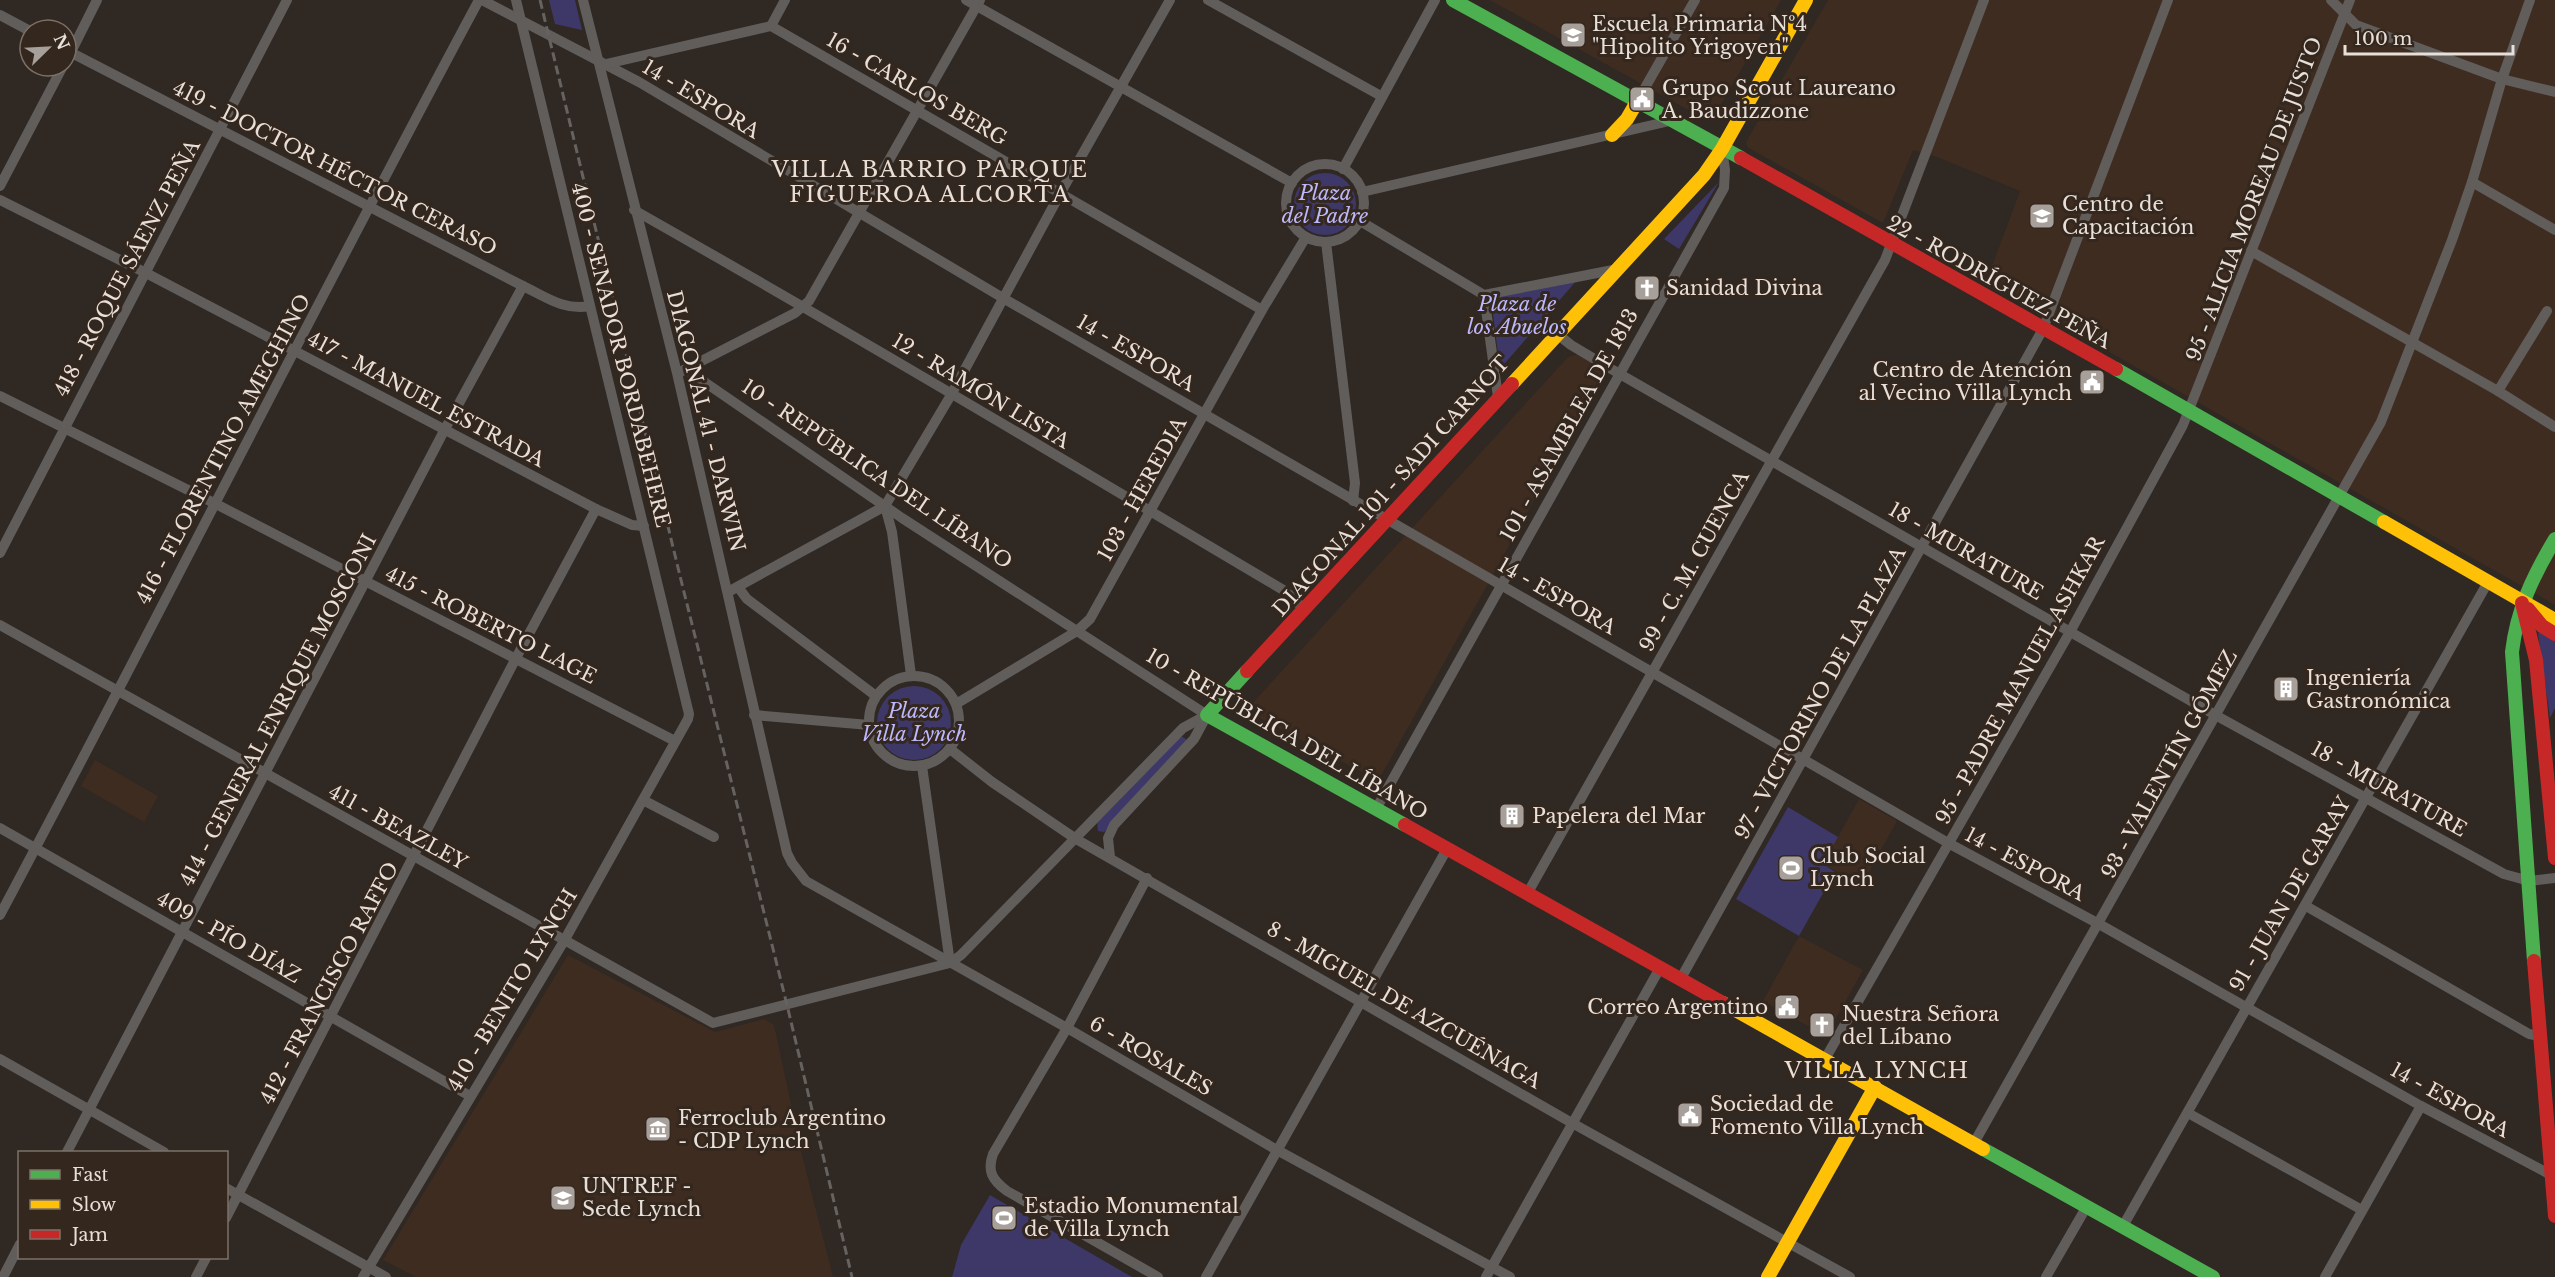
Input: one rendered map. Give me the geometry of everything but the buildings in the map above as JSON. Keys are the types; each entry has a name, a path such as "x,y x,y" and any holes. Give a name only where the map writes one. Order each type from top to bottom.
{"main road":[{"name":"22 - RODRÍGUEZ PEÑA","path":"1453,0 1674,120 2340,495 2522,603 2555,620"},
{"name":"DIAGONAL 101 - SADI CARNOT","path":"1207,715 1556,333 1708,171 1806,0"},
{"path":"1612,135 1638,100"},
{"path":"2555,539 2527,586 2514,623 2512,652 2555,1216"},
{"name":"22 - RODRÍGUEZ PEÑA","path":"2522,603 2542,626 2555,634"},
{"path":"2522,603 2535,650 2555,858"},
{"name":"10 - REPÚBLICA DEL LÍBANO","path":"1207,715 2213,1277"},
{"path":"2546,760 2555,739"},
{"path":"1768,1277 1875,1087"}],"street":[{"path":"78,35 97,0"},
{"name":"418 - ROQUE SÁENZ PEÑA","path":"0,553 287,0"},
{"name":"14 - ESPORA","path":"480,0 601,62 1353,501 1950,843 2099,924 2421,1106 2552,1176"},
{"name":"416 - FLORENTINO AMEGHINO","path":"0,915 116,690 296,352 368,206 480,0"},
{"name":"400 - SENADOR BORDABEHERE","path":"516,0 689,714 688,719"},
{"name":"DIAGONAL 41 - DARWIN","path":"583,0 601,62 634,210 682,371 733,590 754,715 787,853"},
{"path":"601,62 771,26 785,0"},
{"path":"966,0 978,3 1120,87 1292,183"},
{"path":"876,696 733,590 885,506 951,395 1061,192 1170,0"},
{"path":"1208,0 1381,96"},
{"path":"1343,169 1381,96 1436,0"},
{"path":"1638,100 1695,0"},
{"name":"99 - C. M. CUENCA","path":"1527,894 1892,244 1984,0"},
{"name":"97 - VICTORINO DE LA PLAZA","path":"1680,980 2043,329 2168,0"},
{"path":"2331,0 2356,25 2502,79 2555,92"},
{"name":"95 - ALICIA MOREAU DE JUSTO","path":"2190,411 2350,0"},
{"name":"93 - VALENTÍN GÓMEZ","path":"1974,1143 2381,422 2472,182 2502,79 2530,0"},
{"path":"682,371 804,306 815,293 978,3"},
{"path":"0,15 18,25"},
{"name":"16 - CARLOS BERG","path":"771,26 1262,310"},
{"name":"419 - DOCTOR HÉCTOR CERASO","path":"78,59 220,129 566,307 575,309 590,306"},
{"path":"0,186 57,78"},
{"path":"1362,192 1674,120"},
{"name":"101 - ASAMBLEA DE 1813","path":"1376,809 1618,373 1724,188 1725,170 1722,149"},
{"path":"1320,165 1343,169 1355,178 1362,192 1364,202 1360,221 1346,236 1326,242 1306,237 1296,229 1290,219 1287,207 1292,183 1309,168 1320,165"},
{"path":"2472,182 2555,230"},
{"name":"417 - MANUEL ESTRADA","path":"0,200 146,273 596,509 632,525 644,526"},
{"name":"12 - RAMÓN LISTA","path":"634,210 804,306 1285,591 1304,609"},
{"path":"1360,221 1484,295 1618,269"},
{"name":"103 - HEREDIA","path":"956,704 1077,631 1090,619 1262,310 1306,237"},
{"path":"1326,242 1355,483 1353,501"},
{"path":"2251,251 2498,391 2555,427"},
{"name":"414 - GENERAL ENRIQUE MOSCONI","path":"68,1151 445,429 523,286"},
{"path":"1484,295 1498,397"},
{"path":"2498,391 2547,311"},
{"name":"18 - MURATURE","path":"1556,333 1571,345 1618,373 2217,716 2367,796 2504,874 2529,881 2555,878"},
{"name":"10 - REPÚBLICA DEL LÍBANO","path":"682,371 1207,715"},
{"name":"415 - ROBERTO LAGE","path":"0,396 216,504 675,741"},
{"name":"95 - PADRE MANUEL ASHKAR","path":"1825,1059 2070,632 2190,411"},
{"path":"885,506 892,532 911,675"},
{"name":"412 - FRANCISCO RAFFO","path":"228,1214 516,658 596,509"},
{"name":"91 - JUAN DE GARAY","path":"2123,1226 2488,582"},
{"name":"411 - BEAZLEY","path":"0,625 708,1021 720,1022 950,963"},
{"path":"911,675 934,680 946,688 956,704 960,724 957,738 950,749 933,763 922,766 905,765 886,757 873,740 869,724 871,705 876,696 886,685 896,679 911,675"},
{"path":"754,715 869,724"},
{"name":"DIAGONAL 101 - SADI CARNOT","path":"950,963 961,955 1183,728 1207,715"},
{"name":"DIAGONAL 101 - SADI CARNOT","path":"1110,857 1108,838 1114,825 1194,739 1207,715"},
{"name":"410 - BENITO LYNCH","path":"366,1272 564,941 688,719"},
{"name":"8 - MIGUEL DE AZCUÉNAGA","path":"950,749 992,782 1076,838 1572,1123 1850,1277"},
{"path":"922,766 950,963"},
{"path":"643,800 714,837"},
{"name":"409 - PÍO DÍAZ","path":"0,828 470,1096"},
{"path":"1206,1277 1447,849"},
{"name":"6 - ROSALES","path":"787,853 806,881 1067,1028 1489,1272 1510,1277"},
{"path":"1147,878 1067,1028 993,1154 990,1174 997,1184 1007,1191 1158,1277"},
{"path":"2306,906 2529,1034 2540,1036"},
{"path":"1489,1272 1660,968"},
{"path":"0,1059 162,1151"},
{"path":"2325,1277 2421,1106"},
{"path":"2188,1113 2362,1210"},
{"path":"228,1189 366,1272 386,1277"},
{"path":"2046,1277 2087,1206"},
{"path":"3,1277 18,1248"},
{"path":"196,1277 205,1259"}],"shaded area":[{"path":"1490,0 1781,0 1718,110 1703,118"},
{"path":"1828,0 2555,0 2555,605 1986,282 2020,191 1937,157 1913,150 1883,223 1747,147 1746,142"},
{"path":"1579,354 1605,373 1381,776 1373,778 1252,714 1250,706 1568,357"},
{"path":"95,760 158,796 144,822 81,786"},
{"path":"1859,799 1897,821 1861,886 1823,864"},
{"path":"1799,936 1863,970 1826,1036 1763,1001"},
{"name":"Ferroclub Argentino - CDP Lynch","path":"568,955 715,1032 764,1019 774,1025 802,1155 833,1277 416,1277 383,1260"}],"green space":[{"path":"549,0 575,0 582,30 555,24"},
{"name":"Plaza del Padre","path":"1319,173 1331,173 1347,182 1354,192 1356,204 1354,216 1347,226 1331,235 1319,235 1308,230 1299,221 1294,210 1294,198 1299,187 1308,178"},
{"path":"1719,182 1679,249 1664,239"},
{"name":"Plaza de los Abuelos","path":"1577,280 1500,369 1491,298"},
{"path":"2543,632 2555,638 2555,708 2550,718 2538,633"},
{"name":"Plaza Villa Lynch","path":"914,686 935,692 945,702 951,723 945,744 935,754 914,760 893,754 883,744 877,723 883,702 893,692"},
{"path":"1178,737 1186,739 1186,744 1104,832 1098,831 1097,822"},
{"name":"Club Social Lynch","path":"1788,807 1838,837 1823,864 1835,872 1799,936 1736,899"},
{"name":"Estadio Monumental de Villa Lynch","path":"990,1195 1132,1277 952,1277 961,1245"}],"railway":[{"path":"540,0 852,1277"}],"traffic: fast":[{"path":"1453,0 1741,158"},
{"path":"2116,369 2384,522"},
{"path":"2534,961 2512,652 2514,636 2527,593 2555,539"},
{"path":"1247,671 1207,715 1405,825"},
{"path":"1983,1149 2213,1277"}],"traffic: slow":[{"path":"1512,384 1704,175 1722,149 1806,0"},
{"path":"1612,135 1627,119 1638,100"},
{"path":"2384,522 2555,620"},
{"path":"1723,1003 1983,1149"},
{"path":"1768,1277 1875,1087"}],"traffic: jam":[{"path":"1741,158 2116,369"},
{"path":"1247,671 1512,384"},
{"path":"2522,603 2536,660 2555,858"},
{"path":"2528,609 2542,626 2555,634"},
{"path":"1405,825 1723,1003"},
{"path":"2534,961 2555,1216"}],"place":[{"name":"Escuela Primaria Nº4 \"Hipolito Yrigoyen\"","path":"1573,35"},
{"name":"Grupo Scout Laureano A. Baudizzone","path":"1642,99"},
{"name":"Centro de Capacitación","path":"2042,216"},
{"name":"Sanidad Divina","path":"1647,288"},
{"name":"Centro de Atención al Vecino Villa Lynch","path":"2092,382"},
{"name":"Ingeniería Gastronómica","path":"2286,689"},
{"name":"Papelera del Mar","path":"1512,816"},
{"name":"Club Social Lynch","path":"1791,868"},
{"name":"Correo Argentino","path":"1787,1007"},
{"name":"Nuestra Señora del Líbano","path":"1822,1025"},
{"name":"Sociedad de Fomento Villa Lynch","path":"1690,1115"},
{"name":"Ferroclub Argentino - CDP Lynch","path":"658,1129"},
{"name":"UNTREF - Sede Lynch","path":"563,1198"},
{"name":"Estadio Monumental de Villa Lynch","path":"1004,1218"}],"district":[{"name":"VILLA BARRIO PARQUE FIGUEROA ALCORTA","path":"930,182"},
{"name":"VILLA LYNCH","path":"1877,1070"}]}
